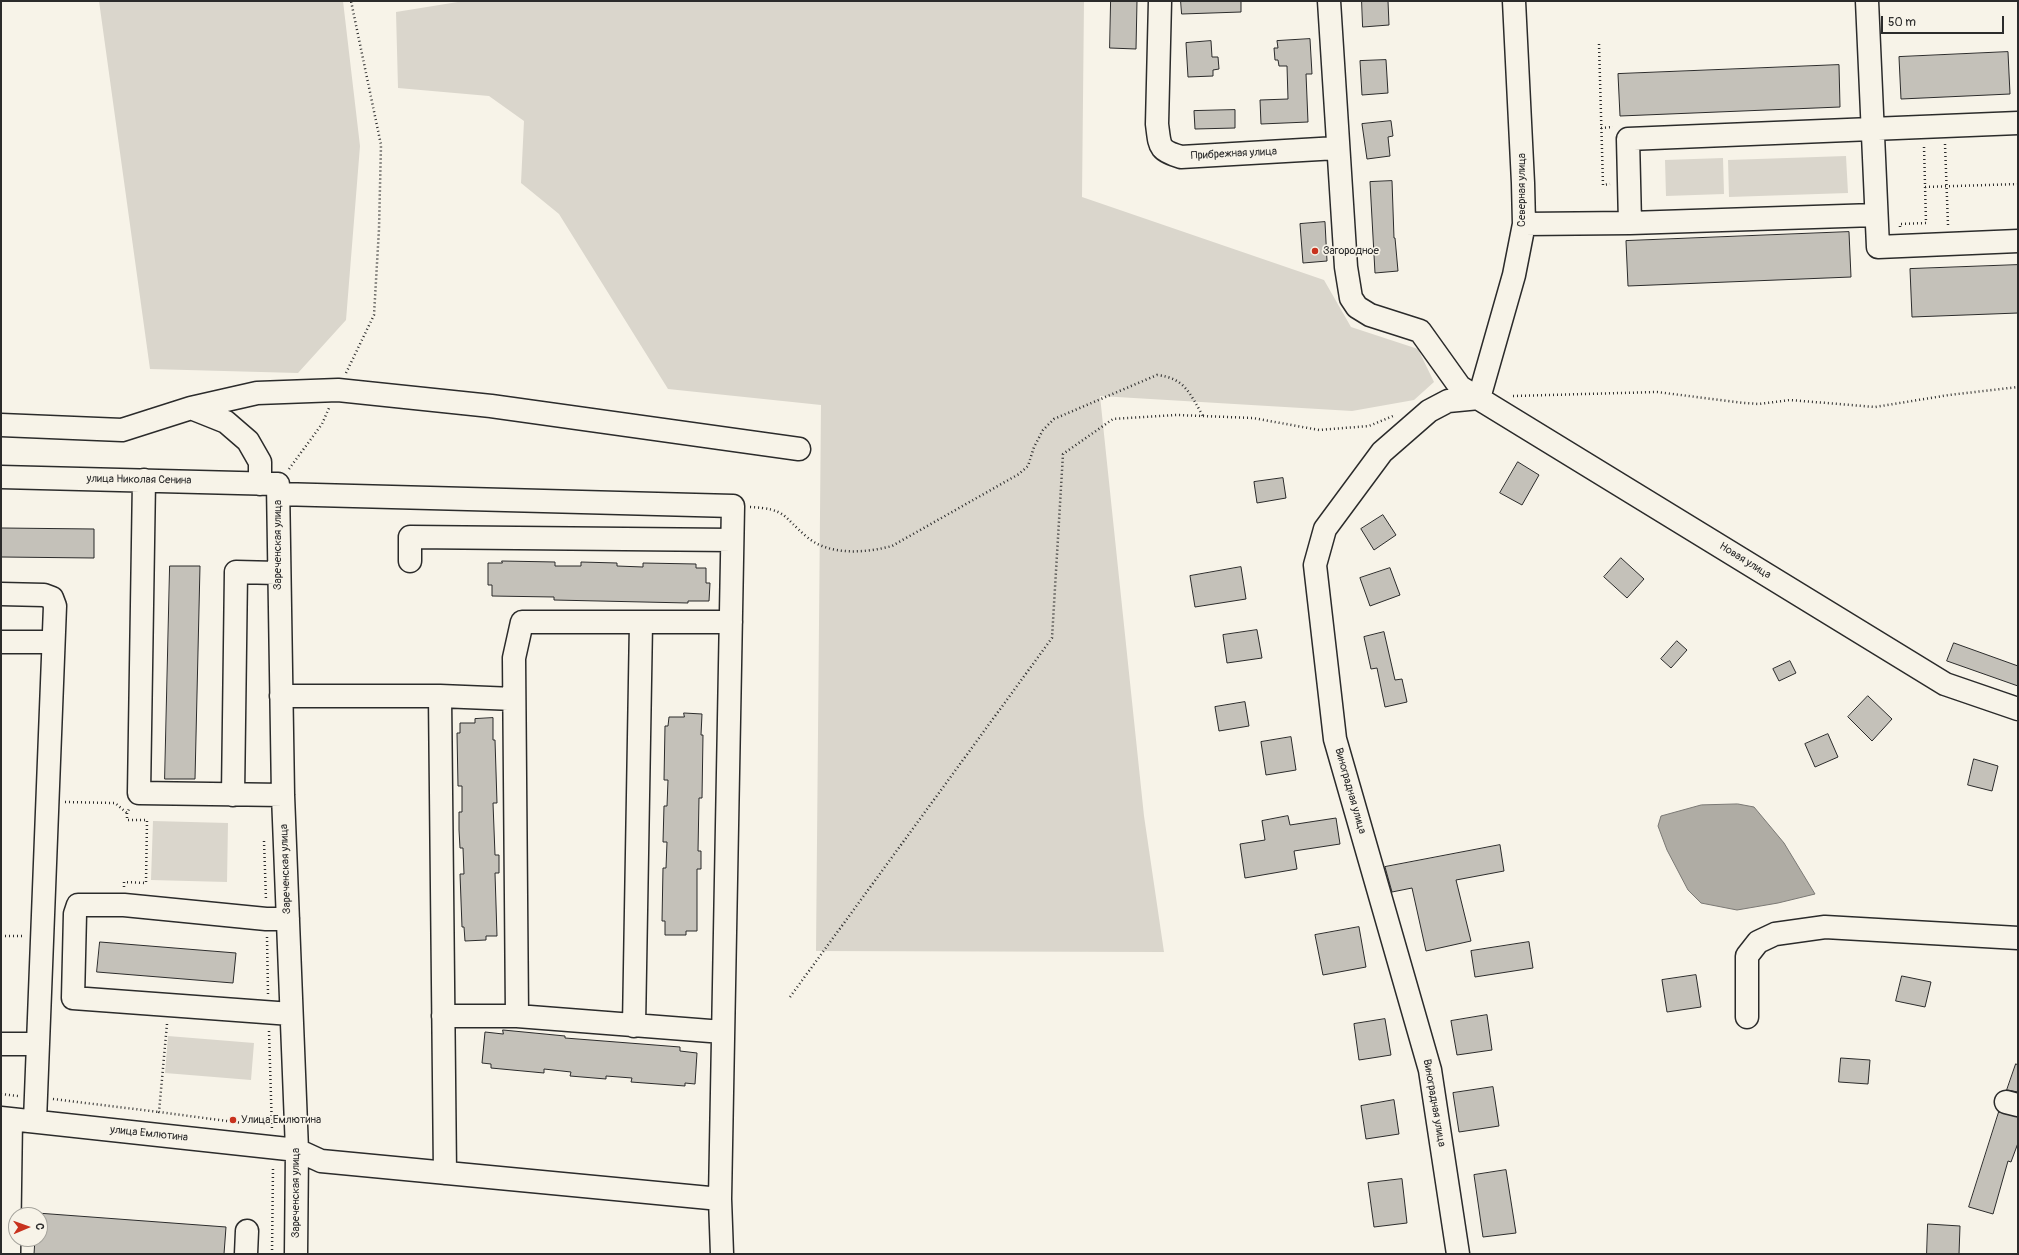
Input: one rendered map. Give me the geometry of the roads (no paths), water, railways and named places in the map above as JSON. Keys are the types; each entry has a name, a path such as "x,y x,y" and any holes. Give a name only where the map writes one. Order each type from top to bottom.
{"street":[{"name":"Прибрежная улица","path":"1160,1 1158,124 1160,144 1165,152 1181,157 1337,148"},
{"path":"1329,1 1337,148 1346,267 1351,298 1357,307 1370,315 1420,331 1460,387 1479,398"},
{"name":"Северная улица","path":"1479,398 1514,275 1524,224 1524,183 1514,1"},
{"path":"1866,1 1875,215 1878,247 2018,241"},
{"path":"1630,223 1628,139 2018,123"},
{"path":"1524,224 1630,223 1875,215"},
{"path":"1,425 122,430 191,408 257,393 338,390 491,406 799,449"},
{"name":"Новая улица","path":"1479,398 1945,684 2018,709"},
{"name":"Виноградная улица","path":"1458,1254 1430,1070 1335,739 1315,565 1325,529 1382,452 1429,411 1448,401 1479,398"},
{"name":"Зареченская улица","path":"191,408 226,422 248,441 272,487 278,573 291,1014 297,1150 296,1254"},
{"name":"улица Николая Сенина","path":"1,477 144,480 272,487 733,506 732,540"},
{"path":"144,480 139,793 284,795"},
{"path":"410,561 410,537 732,540 720,1199 722,1254"},
{"path":"233,795 236,572 278,573"},
{"path":"1,594 44,595 52,598 55,606 35,1121"},
{"path":"517,1016 514,658 522,622 731,622"},
{"path":"634,1026 641,623"},
{"path":"1,642 53,642"},
{"path":"281,696 440,696 514,699"},
{"path":"440,696 445,1173"},
{"path":"288,919 266,919 124,905 78,905 75,914 73,998 291,1014"},
{"path":"1747,1016 1747,956 1758,942 1775,934 1825,927 2018,938"},
{"path":"443,1016 517,1016 723,1032"},
{"path":"1,1044 38,1044"},
{"path":"6,1119 9,1254"},
{"name":"улица Емлютина","path":"6,1119 297,1150 321,1161 720,1199"},
{"path":"246,1254 247,1231"}],"place":[{"name":"Загородное","path":"1315,251"},
{"name":"Улица Емлютина","path":"233,1120"}]}
